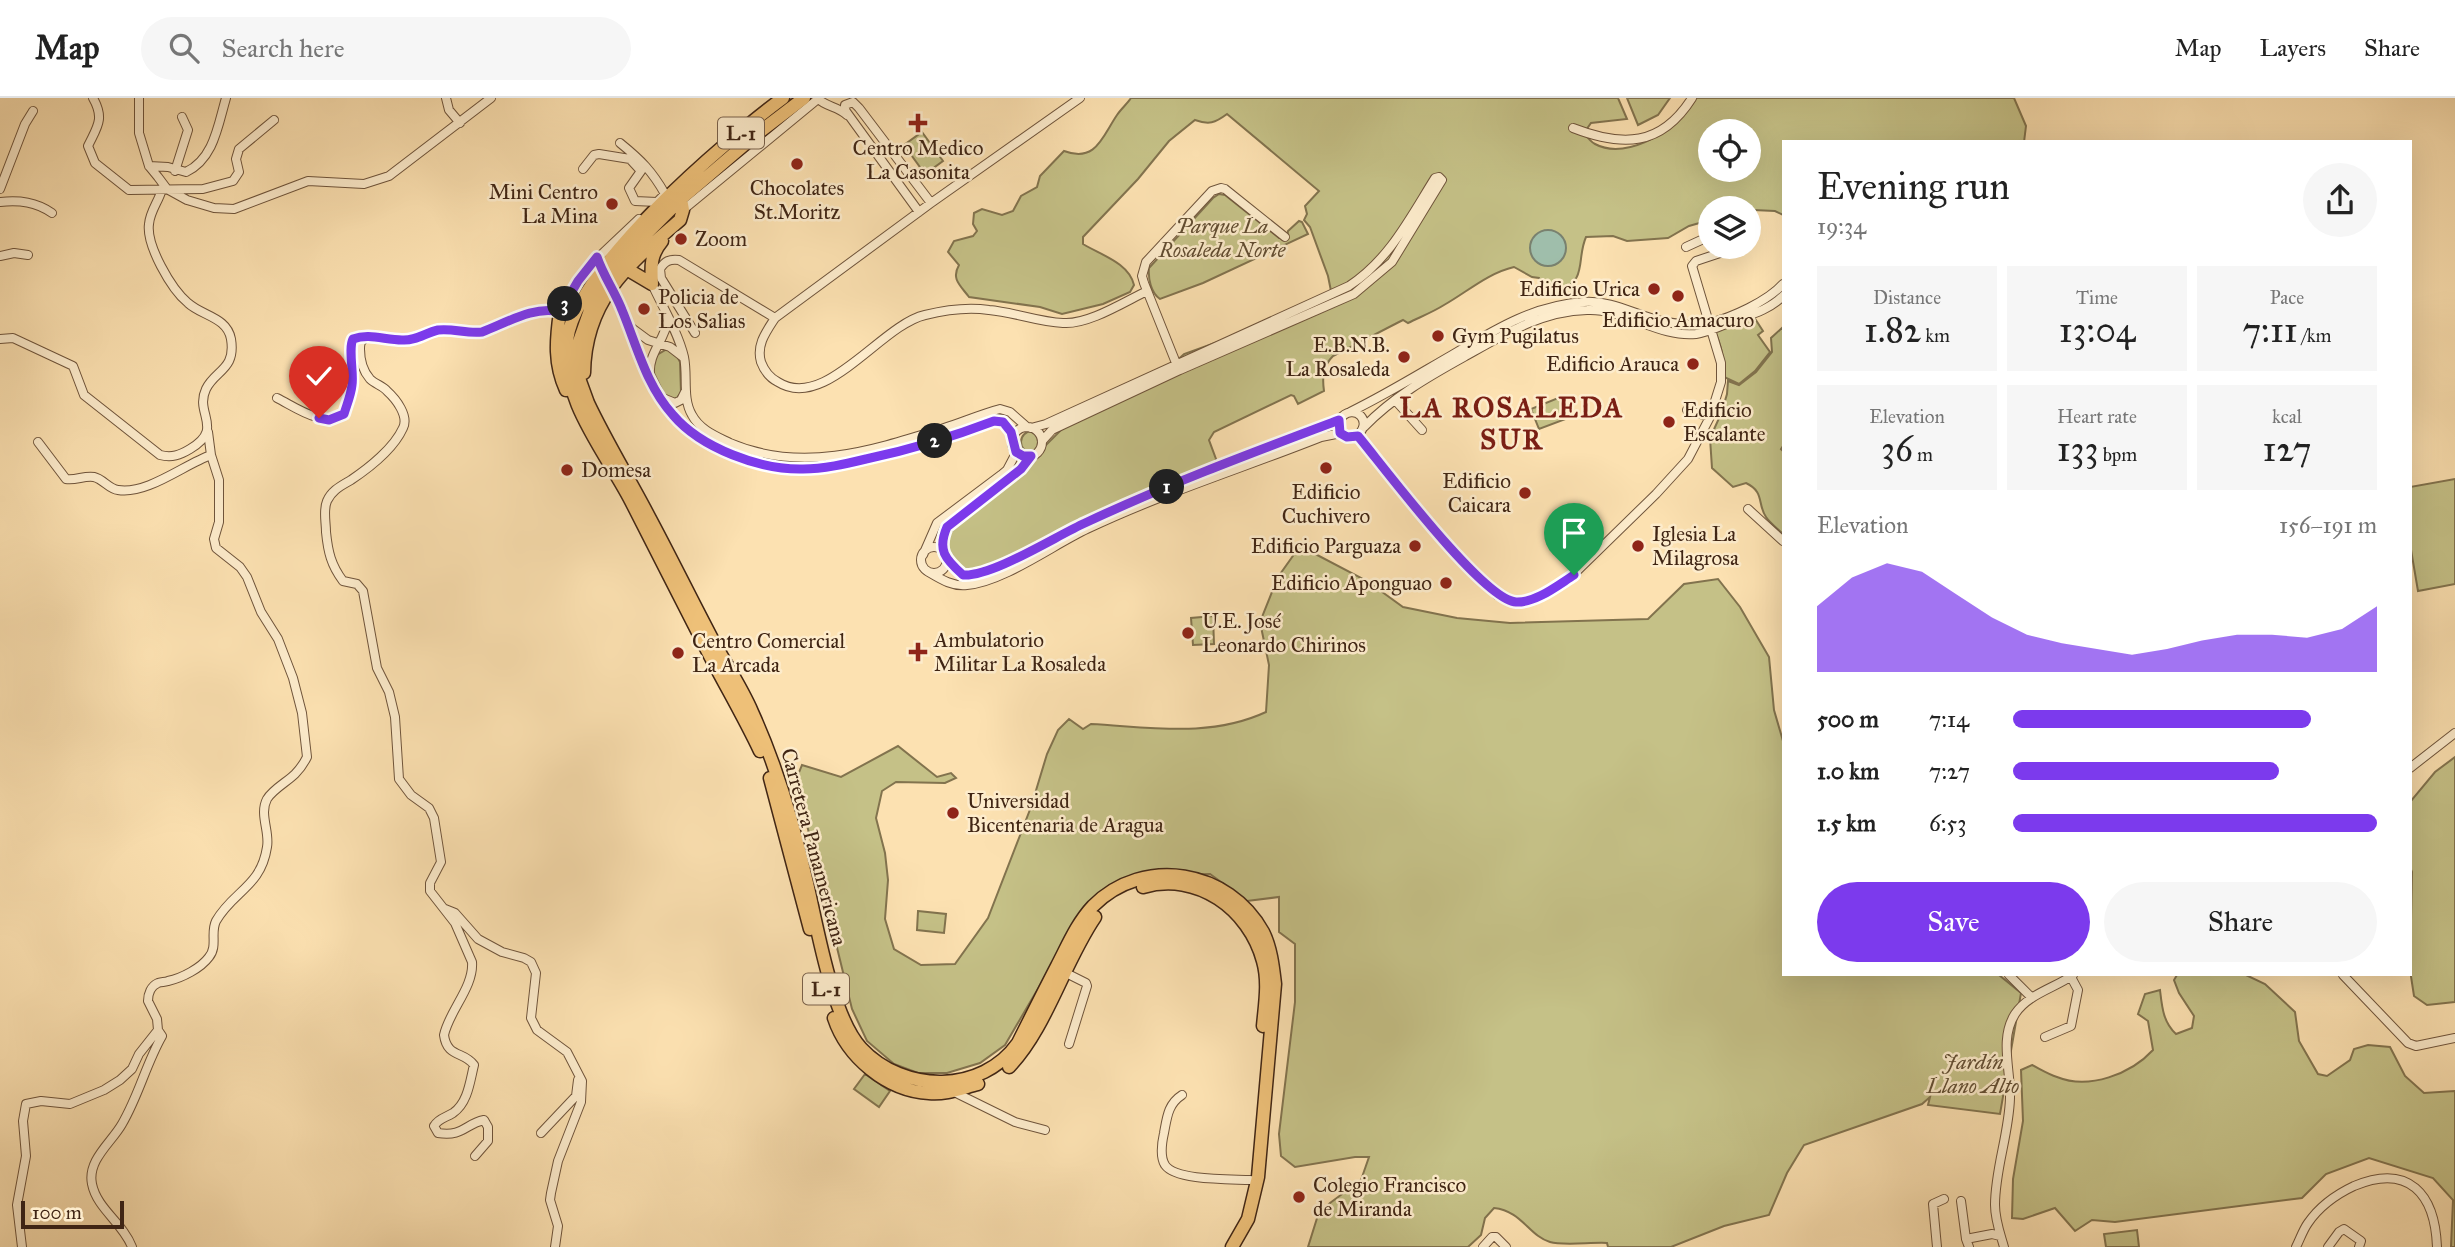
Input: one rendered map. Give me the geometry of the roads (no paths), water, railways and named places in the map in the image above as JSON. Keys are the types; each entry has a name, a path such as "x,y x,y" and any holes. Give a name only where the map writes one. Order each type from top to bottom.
{"main road":[{"name":"Carretera Panamericana","path":"783,98 699,168 606,263 581,303 567,338 569,377 759,749 782,818 815,950 841,1035 866,1065 895,1084 928,1093 952,1091 990,1079 1008,1067 1025,1049 1083,934 1098,914 1115,899 1150,885 1184,884 1203,889 1221,899 1254,937 1263,960 1267,981 1250,1180 1231,1246"},
{"name":"Carretera Panamericana","path":"804,98 757,134 681,210 616,264 594,299 576,350 583,405 751,710 784,794 826,965 843,1018 861,1049 875,1060 901,1075 930,1082 953,1082 977,1076 996,1066 1010,1055 1018,1042 1076,929 1094,906 1113,891 1131,882 1173,874 1189,876 1217,887 1236,900 1255,920 1264,935 1273,963 1275,984 1258,1177 1248,1219 1231,1246"},
{"path":"661,198 699,168"},
{"path":"652,284 651,261 656,248 681,210"},
{"name":"L-1","path":"583,405 585,352 605,294 625,268 681,210"},
{"path":"625,268 652,284"},
{"path":"560,312 556,357 560,376 583,405"}],"street":[{"path":"93,98 100,114 98,129 88,146 95,163 129,190 203,189 233,181 239,172 236,159 239,149 274,120"},
{"path":"139,98 139,133 149,166 165,189 199,204 234,209 308,181 364,184 389,176 491,98"},
{"path":"149,166 186,172 196,168 212,145 226,98"},
{"path":"446,98 449,110 460,122"},
{"path":"858,98 859,108"},
{"path":"1080,98 775,318 762,339 758,352 772,379 785,387 801,390 830,379 907,323 925,315 989,310 1063,324 1084,320 1147,291"},
{"path":"1573,128 1599,138 1630,141 1655,134 1671,123 1692,98"},
{"path":"681,210 818,99 825,105 840,109 851,118"},
{"path":"919,212 845,110 845,105 853,102 859,108 931,203"},
{"path":"0,189 25,124 33,111"},
{"path":"176,171 188,130 182,117"},
{"path":"620,143 648,167 661,198"},
{"path":"879,156 887,151 888,147"},
{"path":"583,169 594,155 630,159 641,171 629,188 639,219"},
{"path":"1313,307 1354,294 1392,262 1442,182 1440,178 1435,178 1385,256 1349,286 1313,307 1178,367 1081,413 1052,430 1042,441 1040,449 1015,474 955,518 947,527 941,541 941,549 947,559 963,575 983,573 1149,495 1339,420 1344,414 1394,389 1492,331 1543,308 1587,301 1618,305 1667,322 1709,327 1759,312 1782,297"},
{"path":"132,1247 97,1198 92,1184 92,1172 99,1155 121,1125 140,1089 149,1058 162,1036 148,1001 152,988 158,982 169,981 193,970 212,954 212,931 216,921 231,901 258,875 262,864 268,847 264,811 267,800 297,773 307,757 302,713 293,678 278,639 261,612 247,577 240,567 216,548 214,539 219,522 219,480 211,455 209,423 203,400 206,387 227,365 231,336 219,321 186,302 159,262 149,241 148,224 152,210 165,189"},
{"path":"1178,367 1142,276 1146,262 1216,189 1225,189 1284,237"},
{"path":"635,201 661,198"},
{"path":"277,398 329,420 344,414 352,387 353,359 350,344 356,338 369,336 414,340 436,331 449,330 472,334 537,311 549,309 560,312 578,281 661,198"},
{"path":"0,202 22,201 39,205 52,213"},
{"path":"1686,247 1698,242"},
{"path":"0,256 15,253 29,255"},
{"path":"695,333 661,278 660,269 664,262 671,259 679,260 775,318"},
{"path":"1358,436 1463,561 1497,595 1516,602 1527,601 1574,575 1656,494 1688,459 1710,417 1721,374 1720,356 1694,272 1693,263 1704,259"},
{"path":"598,260 629,326 635,349 656,391 672,415 700,439 735,455 789,468 828,467 900,452 999,420 1009,428 1017,453 1007,470 937,523 923,555 922,563 927,571 955,584 966,585 988,580 1142,505 1321,438 1340,433 1347,437 1358,436"},
{"path":"652,284 685,359 686,390 692,415 705,431 738,446 790,459 837,455 898,442 1000,410 1010,412 1038,432 1042,441"},
{"path":"1358,436 1364,427 1395,400 1499,338 1547,316 1595,310 1620,315 1665,331 1695,334 1769,298 1782,285"},
{"path":"650,380 649,364 666,331 668,320"},
{"path":"629,326 648,340 674,349 685,359"},
{"path":"0,339 13,338 73,366 84,394 103,412 160,455 170,457 183,453 201,443 208,432"},
{"path":"364,338 360,354 363,367 369,379 387,390 405,420 403,429 386,451 331,494 326,503 325,516 328,551 332,567 343,581 357,584 363,591 377,668 389,692 395,717 399,779 411,795 429,808 434,818 441,862 430,883 430,891 460,933 473,969 445,1029 445,1042 454,1053 471,1059 474,1065 468,1092 452,1113 436,1122 434,1130 446,1135 457,1133 484,1120 488,1127 488,1141 475,1156"},
{"path":"656,391 675,403 681,400 686,390"},
{"path":"1395,400 1422,430"},
{"path":"1687,410 1710,417"},
{"path":"1350,412 1361,416 1364,427"},
{"path":"1013,444 1017,431 1081,413"},
{"path":"1339,420 1340,433"},
{"path":"38,442 66,479 94,477 116,490 163,481 199,459 211,455"},
{"path":"1013,444 1023,456 1031,456"},
{"path":"1748,509 1782,540"},
{"path":"923,555 933,547 941,549"},
{"path":"927,571 942,571 947,565 947,559"},
{"path":"2412,766 2455,733"},
{"path":"445,909 455,913 478,939 502,952 531,962 536,973 531,1018 537,1030 567,1052 579,1073 583,1090 581,1102 558,1161 550,1200 558,1226 555,1247"},
{"path":"1064,972 1087,986 1069,1044"},
{"path":"2010,976 2032,998"},
{"path":"2004,1247 1995,1202 2010,1097 2006,1041 2017,1010 2032,998 2072,976 2078,990 2071,1026 2045,1037"},
{"path":"2344,976 2408,1043 2416,1045 2455,1038"},
{"path":"22,1247 17,1205 26,1156 23,1121 26,1104 41,1101 69,1104 104,1090 132,1069 139,1054 158,1030"},
{"path":"541,1133 576,1096 579,1073"},
{"path":"952,1091 1015,1122 1045,1130"},
{"path":"1182,1095 1170,1107 1162,1143 1163,1162 1167,1168 1185,1175 1250,1180"},
{"path":"2296,1247 2307,1224 2334,1197 2366,1181 2394,1177 2406,1182 2427,1202 2435,1220 2437,1247"},
{"path":"1937,1247 1933,1204 1944,1199"},
{"path":"1961,1200 1968,1243 1992,1234 2000,1236"},
{"path":"2328,1247 2344,1229 2359,1239 2360,1245"},
{"path":"1483,1247 1492,1237 1496,1237 1506,1247"}],"place":[{"name":"Centro Medico La Casonita","path":"918,123"},
{"name":"Chocolates St.Moritz","path":"797,164"},
{"name":"Mini Centro La Mina","path":"612,204"},
{"name":"Zoom","path":"681,239"},
{"name":"Edificio Urica","path":"1654,289"},
{"name":"Edificio Amacuro","path":"1678,296"},
{"name":"Policia de Los Salias","path":"644,309"},
{"name":"Gym Pugilatus","path":"1438,336"},
{"name":"E.B.N.B. La Rosaleda","path":"1404,357"},
{"name":"Edificio Arauca","path":"1693,364"},
{"name":"Edificio Escalante","path":"1669,422"},
{"name":"Edificio Cuchivero","path":"1326,468"},
{"name":"Domesa","path":"567,470"},
{"name":"Edificio Caicara","path":"1525,493"},
{"name":"Edificio Parguaza","path":"1415,546"},
{"name":"Iglesia La Milagrosa","path":"1638,546"},
{"name":"Edificio Aponguao","path":"1446,583"},
{"name":"U.E. José Leonardo Chirinos","path":"1188,633"},
{"name":"Ambulatorio Militar La Rosaleda","path":"918,652"},
{"name":"Centro Comercial La Arcada","path":"678,653"},
{"name":"Universidad Bicentenaria de Aragua","path":"953,813"},
{"name":"Colegio Francisco de Miranda","path":"1299,1197"}],"district":[{"name":"LA ROSALEDA SUR","path":"1512,423"}],"park label":[{"name":"Parque La Rosaleda Norte","path":"1222,238"},
{"name":"Jardín Llano Alto","path":"1973,1074"}]}
